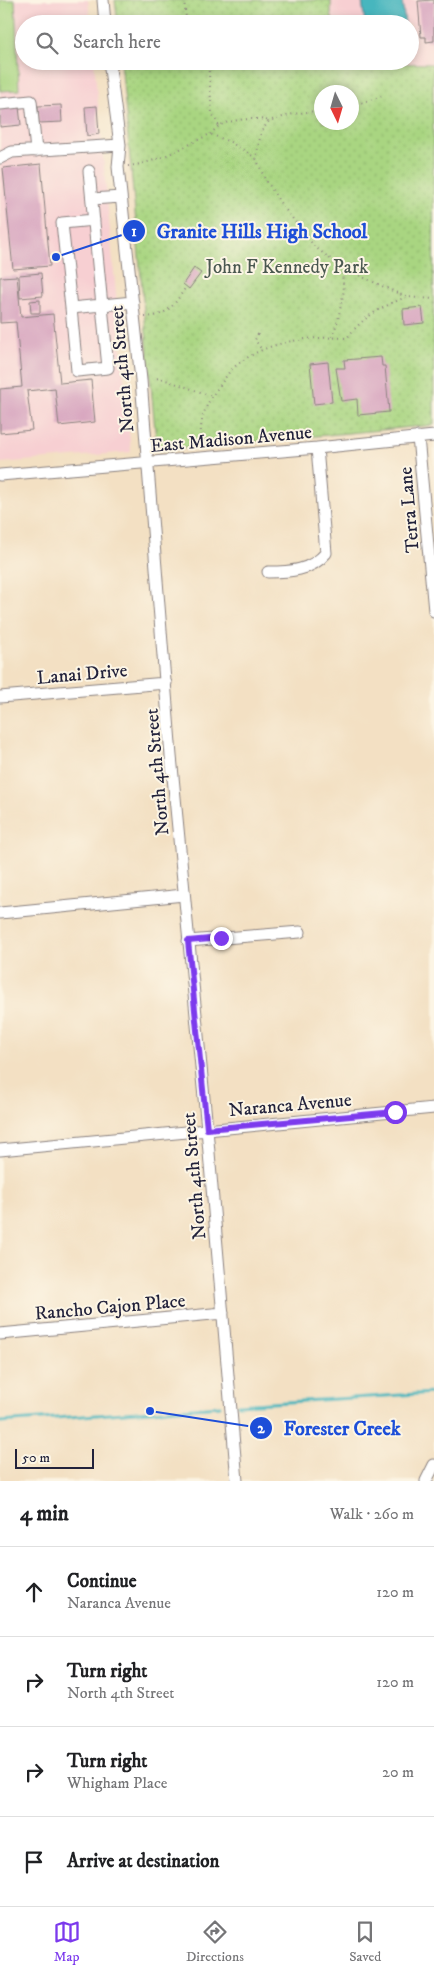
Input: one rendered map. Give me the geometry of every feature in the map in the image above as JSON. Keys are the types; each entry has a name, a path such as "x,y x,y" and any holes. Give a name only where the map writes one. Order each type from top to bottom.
{"street":[{"path":"103,0 104,15"},
{"name":"North 4th Street","path":"110,70 120,145 118,167 141,380 188,941 207,1129 237,1481"},
{"path":"0,104 31,101 36,150"},
{"path":"0,158 12,152 120,145"},
{"path":"90,171 108,368 77,371 62,223 94,220"},
{"path":"92,199 121,196"},
{"path":"71,308 133,302"},
{"name":"East Madison Avenue","path":"0,475 434,436"},
{"name":"Terra Lane","path":"418,437 434,610"},
{"path":"268,572 293,572 320,561 326,553 317,448"},
{"name":"Lanai Drive","path":"0,697 166,683"},
{"path":"0,913 184,894"},
{"path":"188,941 300,932"},
{"name":"Naranca Avenue","path":"0,1150 434,1108"},
{"name":"Rancho Cajon Place","path":"0,1334 223,1314"},
{"path":"426,1481 434,1466"}],"path":[{"path":"184,0 186,15"},
{"path":"209,70 212,113 219,126"},
{"path":"359,104 385,95"},
{"path":"314,111 293,114 269,121 261,132 256,158 264,177 300,229 315,247 341,267 406,297 434,299"},
{"path":"118,167 144,164 210,134 219,126 260,117 269,121"},
{"path":"210,134 230,142 256,158"},
{"path":"332,337 338,320 344,290 341,267"},
{"path":"145,317 165,313 186,287"},
{"path":"203,457 200,421 212,396 231,371 258,351 286,342 323,336 347,338 356,326 376,310 406,297"},
{"path":"258,334 255,340 262,350"},
{"path":"141,380 160,378 212,396"}],"shaded area":[{"path":"0,0 88,0 90,15 15,15 15,70 95,70 131,452 0,463"},
{"path":"331,0 434,0 434,70 433,64 419,64 419,15 331,15"}],"green space":[{"path":"0,0 15,0 15,70 18,70 19,90 0,91"},
{"path":"115,0 331,0 331,15 117,15"},
{"name":"John F Kennedy Park","path":"419,64 433,64 434,425 157,451 122,70 419,70"}],"water":[{"path":"402,0 404,15 364,15 362,1"}],"building":[{"path":"434,0 434,41 426,42 426,37 421,37 418,1"},
{"path":"61,105 62,122 39,123 38,106"},
{"path":"97,106 99,134 87,136 85,107"},
{"path":"19,107 21,125 0,127 0,109"},
{"path":"41,164 50,266 13,269 3,168"},
{"path":"194,268 201,273 189,289 183,284"},
{"path":"41,273 43,296 20,298 19,275"},
{"path":"17,276 21,317 53,314 60,383 91,380 95,422 59,426 55,388 27,391 32,430 0,433 0,389 22,387 16,322 0,323 0,277"},
{"path":"40,300 40,313 31,313 30,301"},
{"path":"422,307 424,323 404,325 403,309"},
{"path":"381,357 382,366 385,366 389,412 358,415 357,399 341,401 336,368 345,368 344,360"},
{"path":"328,362 332,402 314,404 310,364"}],"waterway":[{"path":"238,1405 434,1393"},
{"path":"0,1422 220,1406"}],"place":[{"name":"Granite Hills High School","path":"56,257"},
{"name":"Forester Creek","path":"150,1411"}],"route":[{"path":"221,938 188,941 207,1129 395,1112"}]}
